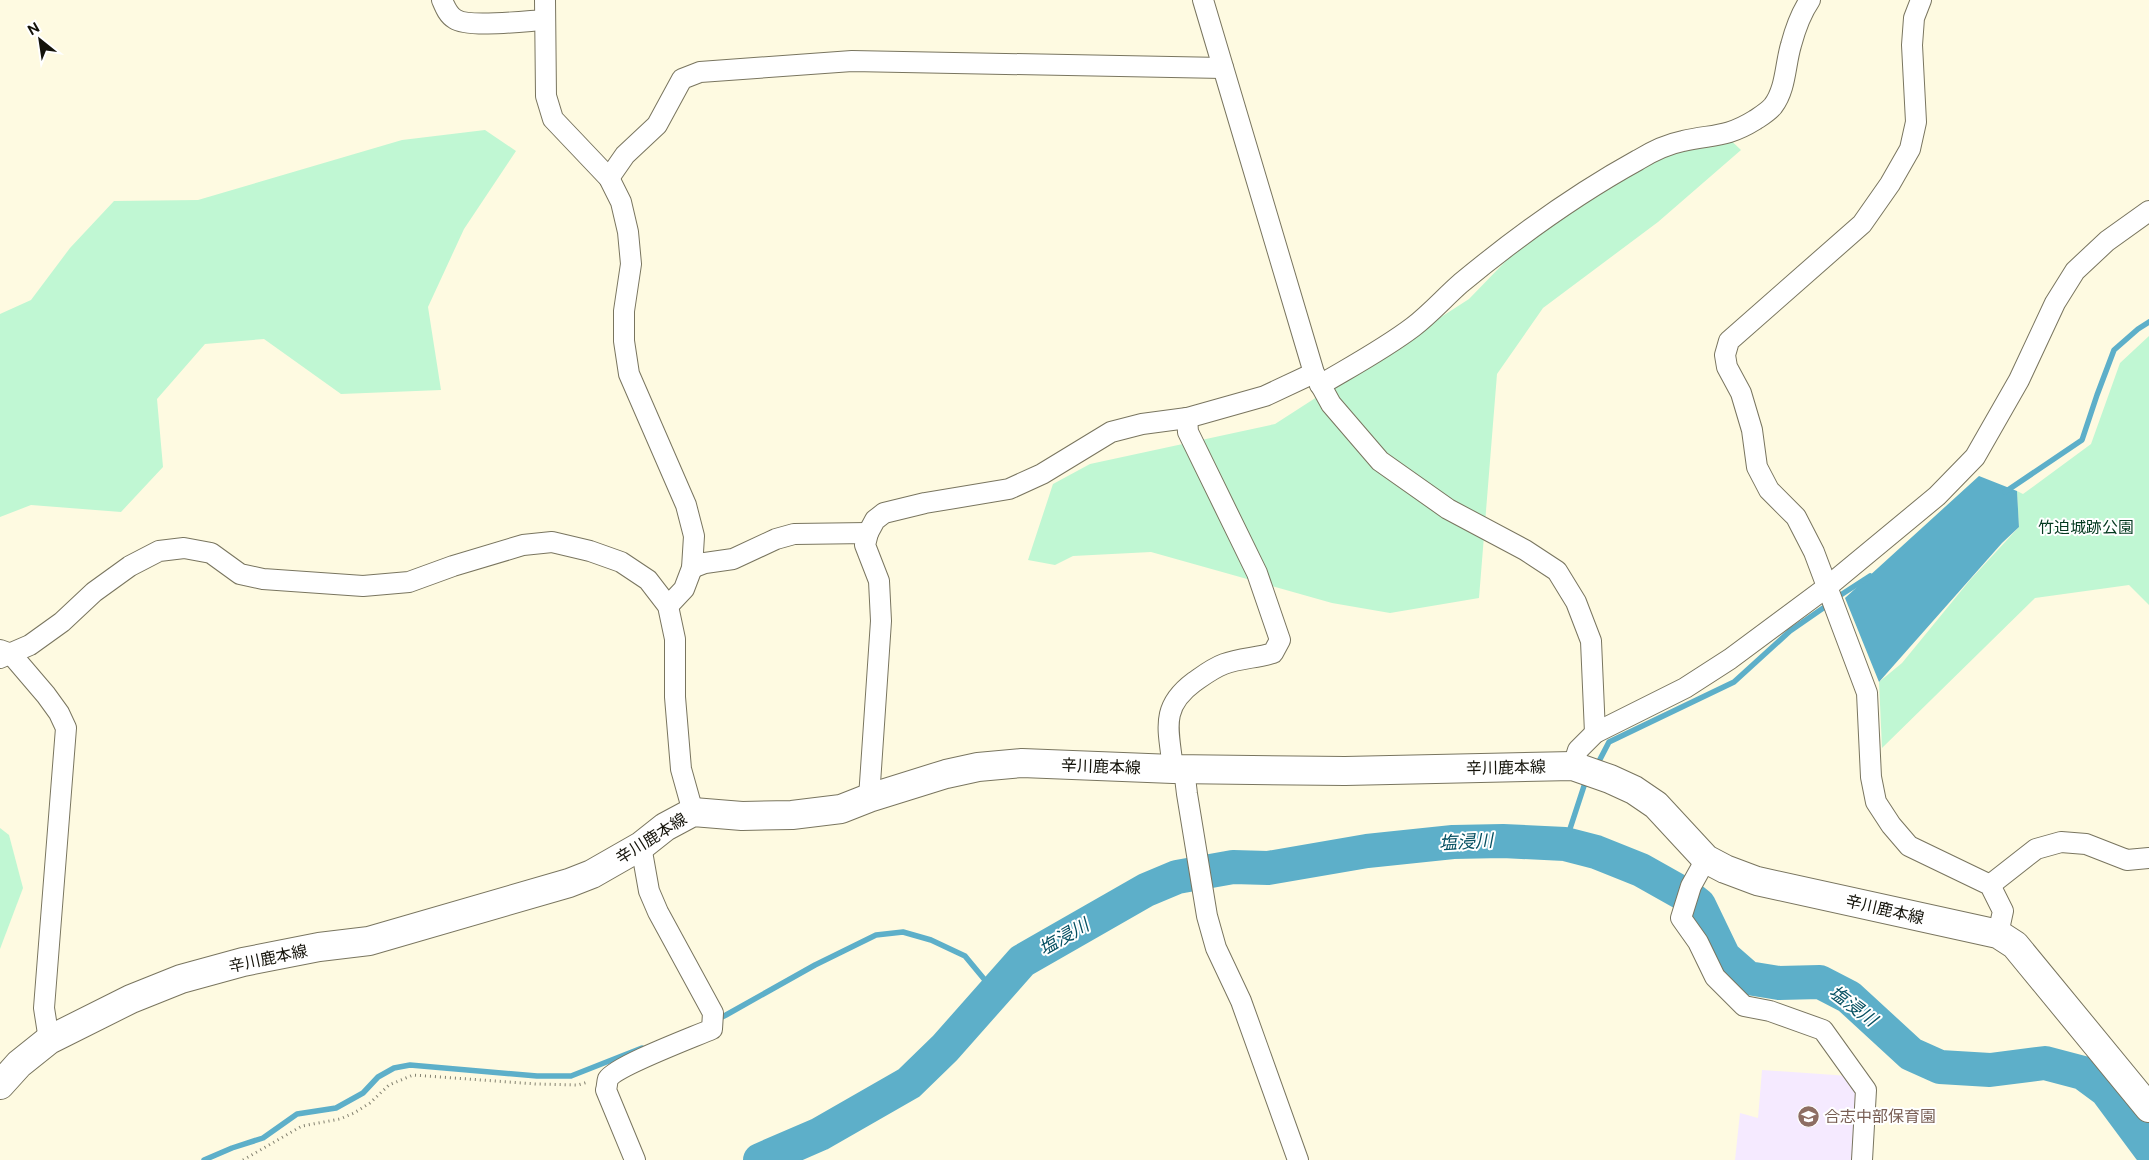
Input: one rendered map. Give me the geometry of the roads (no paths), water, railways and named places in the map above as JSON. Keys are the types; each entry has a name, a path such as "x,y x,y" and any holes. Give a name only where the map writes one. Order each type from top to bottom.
{"main road":[{"name":"辛川鹿本線","path":"0,1085 19,1064 49,1040 131,999 181,979 244,962 318,947 369,941 569,883 592,874 641,846 665,827 693,812 742,816 792,816 841,809 946,774 978,767 1022,763 1179,769 1586,770 1634,790 1656,805 1706,859 1725,869 1757,881 1998,934 2015,945 2149,1108"}],"street":[{"path":"442,0 448,13 456,20 469,24 544,20"},
{"path":"545,0 546,96 553,119 609,178 621,202 629,240 631,264 624,311 624,340 629,374 686,504 694,536 692,568 684,589 668,606"},
{"path":"1203,0 1317,379 1331,404 1380,461 1448,509 1525,550 1557,572 1576,602 1591,641 1595,733"},
{"path":"870,798 881,621 879,581 865,545 868,533 875,520 884,512 925,503 1009,490 1042,474 1111,432 1142,424 1187,418 1265,396 1317,379 1377,352 1415,326 1489,260 1602,181 1639,159 1666,147 1683,141 1719,136 1736,131 1764,114 1772,107 1782,90 1791,45 1798,24 1810,0"},
{"path":"1920,0 1914,18 1912,45 1916,122 1910,149 1890,184 1862,224 1729,341 1725,356 1727,367 1741,392 1752,430 1757,467 1769,490 1796,517 1814,552 1867,693 1871,777 1876,802 1890,825 1909,846 1990,885 2003,911 1998,934"},
{"path":"609,178 625,155 656,125 682,79 700,72 852,61 1223,68"},
{"path":"1586,770 1578,750 1595,733 1685,688 1730,659 1827,587 1937,496 1974,457 2019,380 2055,303 2075,271 2107,241 2149,210"},
{"path":"1187,418 1188,432 1257,573 1280,640 1273,653 1257,658 1225,663 1206,672 1180,692 1171,706 1169,726 1216,948 1241,1001 1298,1160"},
{"path":"692,568 705,563 733,559 776,539 794,534 868,533"},
{"path":"49,1040 44,1008 66,728 50,701 4,654 30,645 62,622 94,592 130,566 160,550 184,548 211,553 240,574 264,579 363,586 409,582 515,547 552,542 590,551 621,562 648,580 668,606 675,639 675,697 681,769 693,812"},
{"path":"1990,885 2036,849 2061,842 2086,844 2127,860 2149,858"},
{"path":"635,1160 606,1090 608,1079 614,1073 630,1065 712,1029 713,1013 658,912 649,890 641,846"},
{"path":"1706,859 1691,886 1681,918 1698,942 1715,977 1744,1006 1770,1011 1823,1030 1866,1090 1862,1160"}],"water":[{"path":"1979,476 2017,491 2019,527 2002,543 1879,682 1845,598"}],"waterway":[{"path":"2005,492 2082,440 2114,350 2149,322"},
{"path":"1836,598 1870,576"},
{"path":"1596,767 1609,742 1734,682 1790,631 1829,604"},
{"path":"1565,844 1588,779"},
{"name":"塩浸川","path":"760,1160 820,1134 909,1083 945,1048 1022,961 1146,890 1177,877 1233,867 1268,868 1367,851 1453,842 1503,841 1565,844 1596,852 1641,870 1689,897 1699,905 1724,957 1748,978 1779,983 1820,982 1849,997 1911,1054 1940,1067 1990,1070 2045,1063 2083,1073 2106,1090 2149,1148"},
{"path":"716,1020 815,965 876,935 903,932 931,940 965,956 994,991"},
{"path":"204,1160 263,1138 297,1114 336,1108 363,1093 378,1077 394,1068 410,1065 537,1076 571,1076 642,1048"}],"place":[{"name":"合志中部保育園","path":"1808,1116"}],"park label":[{"name":"竹迫城跡公園","path":"2086,527"}]}
